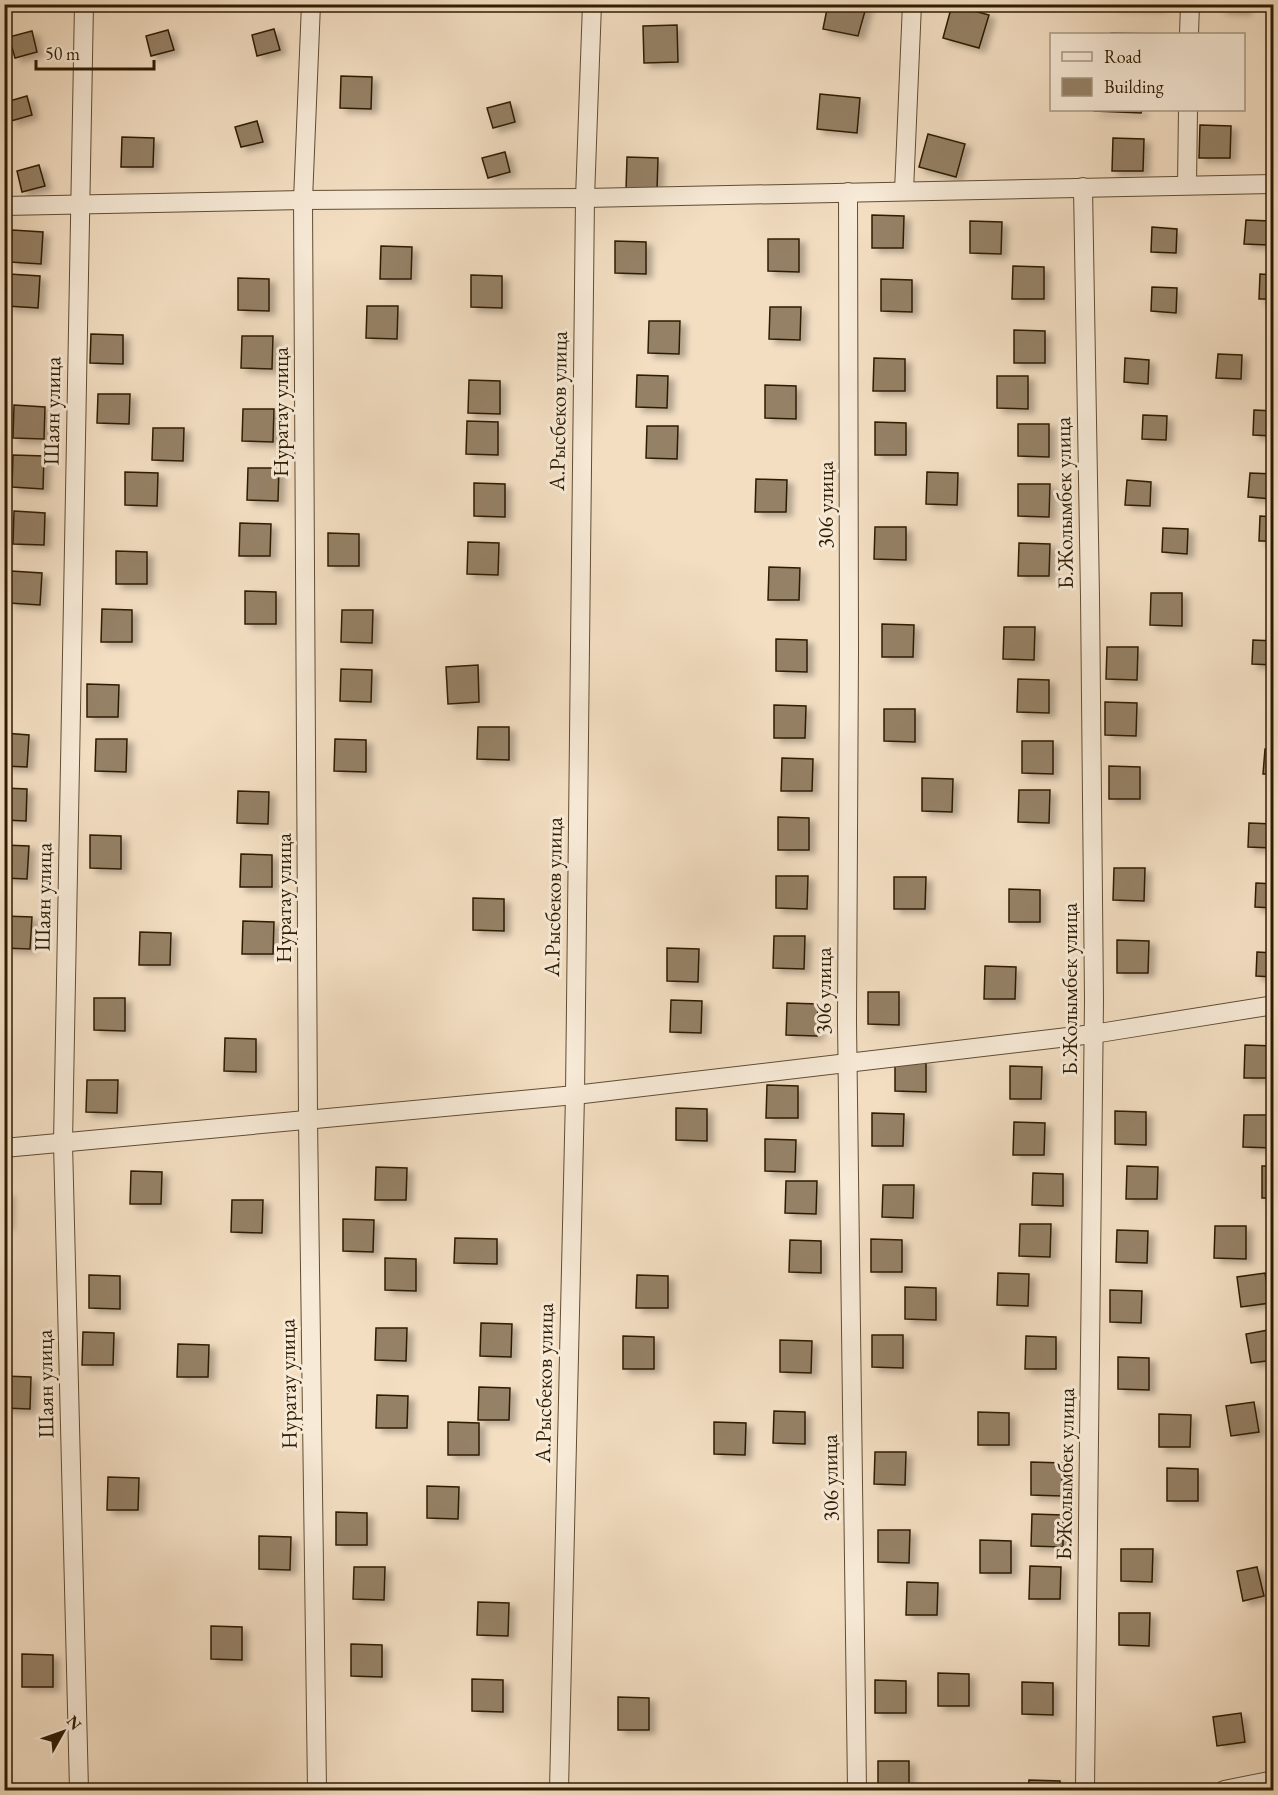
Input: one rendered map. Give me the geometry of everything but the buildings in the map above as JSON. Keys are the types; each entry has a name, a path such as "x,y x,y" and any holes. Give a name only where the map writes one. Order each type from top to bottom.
{"street":[{"name":"Шаян улица","path":"79,1791 63,1143 84,4"},
{"name":"Нуратау улица","path":"311,4 303,200 308,1119 317,1791"},
{"name":"А.Рысбеков улица","path":"559,1791 575,1095 585,198 592,4"},
{"path":"904,191 912,4"},
{"path":"1189,33 1190,4"},
{"path":"1187,185 1188,111"},
{"path":"4,206 303,200 585,198 1274,184"},
{"name":"Б.Жолымбек улица","path":"1083,187 1094,1034 1085,1791"},
{"name":"306 улица","path":"848,192 848,1062 857,1791"},
{"path":"4,1148 575,1095 1094,1034 1274,1005"},
{"path":"1224,1791 1274,1780"}]}
